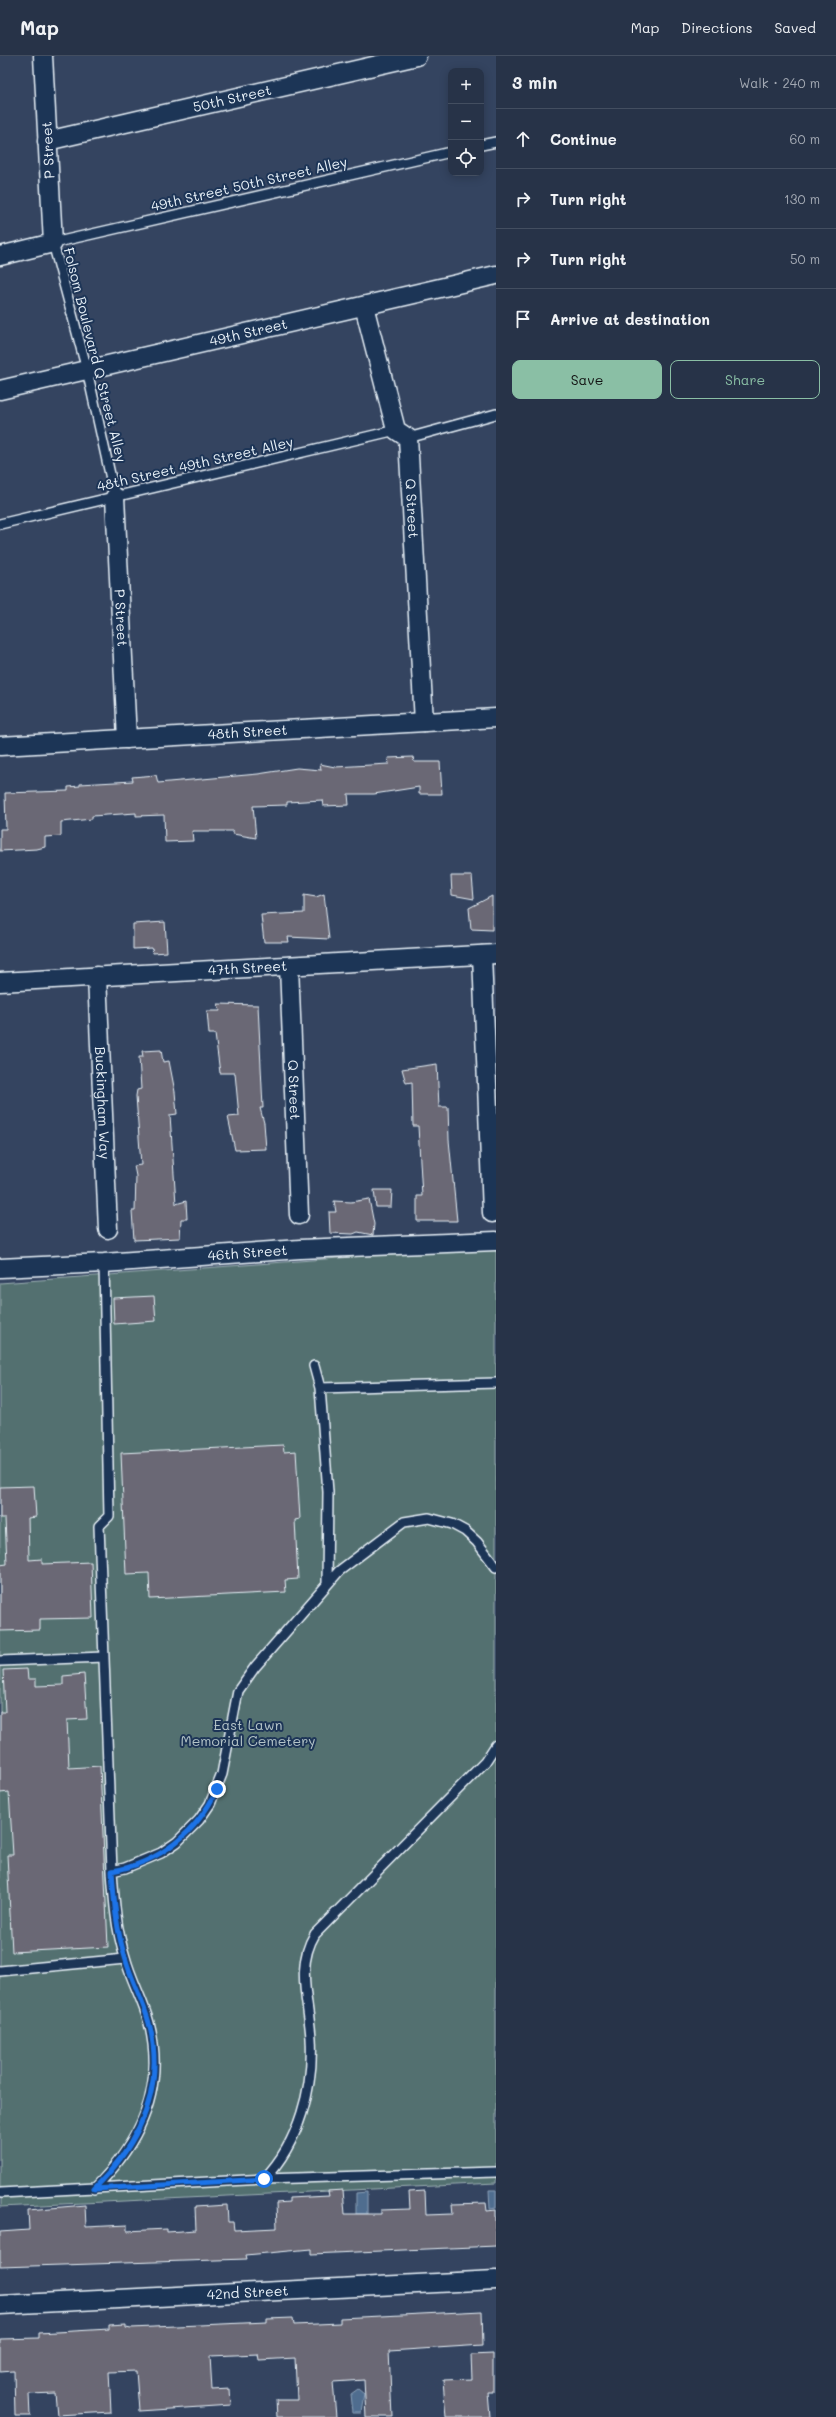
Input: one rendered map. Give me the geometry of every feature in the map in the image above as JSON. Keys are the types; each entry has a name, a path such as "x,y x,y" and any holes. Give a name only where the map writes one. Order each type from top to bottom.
{"street":[{"name":"P Street","path":"43,56 53,243"},
{"name":"50th Street","path":"47,141 417,56"},
{"path":"0,256 53,243"},
{"name":"49th Street","path":"0,390 496,275"},
{"name":"Q Street","path":"364,306 402,434 424,722"},
{"name":"P Street","path":"115,497 127,739"},
{"name":"48th Street","path":"0,746 496,718"},
{"path":"489,954 492,1213"},
{"name":"47th Street","path":"0,982 489,954"},
{"name":"Q Street","path":"289,966 299,1215"},
{"name":"Buckingham Way","path":"96,976 108,1228"},
{"name":"46th Street","path":"0,1268 104,1263 300,1249 496,1241"},
{"name":"42nd Street","path":"0,2305 496,2280"}],"lane":[{"path":"484,144 496,142"},
{"name":"49th Street 50th Street Alley","path":"53,243 448,153"},
{"name":"Folsom Boulevard Q Street Alley","path":"53,243 87,370 115,497"},
{"name":"48th Street 49th Street Alley","path":"0,524 115,497 496,414"},
{"path":"94,2189 113,2169 130,2146 148,2107 153,2086 155,2065 149,2023 125,1959 117,1927 112,1871 99,1526 109,1516 104,1263"},
{"path":"314,1366 320,1388 328,1492 327,1584"},
{"path":"320,1388 496,1383"},
{"path":"112,1871 125,1868 161,1853 177,1842 199,1820 210,1804 222,1774 238,1690 255,1667 339,1571 404,1522 416,1519 440,1520 465,1531 477,1542 496,1567"},
{"path":"0,1661 104,1657"},
{"path":"264,2179 280,2161 289,2145 306,2093 310,2071 311,2038 303,1968 309,1945 315,1934 485,1762 496,1745"},
{"path":"0,1971 125,1959"},
{"path":"0,2193 264,2179 496,2172"}],"green space":[{"name":"East Lawn Memorial Cemetery","path":"496,1240 496,2183 0,2207 0,1283 353,1257"}],"water":[{"path":"489,2190 496,2190 496,2208 490,2209"},
{"path":"367,2192 367,2214 356,2214 356,2193"},
{"path":"358,2389 364,2394 361,2413 353,2413 351,2394"}],"building":[{"path":"413,757 414,762 440,762 442,794 419,794 419,787 374,794 348,794 349,805 323,806 322,800 287,802 287,805 253,806 256,838 233,834 233,831 192,831 193,841 165,842 164,815 136,816 136,813 92,816 92,819 61,822 61,836 45,837 45,847 37,849 0,851 0,829 6,829 5,793 68,791 68,787 80,786 80,784 133,781 132,777 156,775 158,783 258,774 297,768 321,770 320,764 335,767 389,764 388,758"},
{"path":"451,876 472,876 474,899 452,895"},
{"path":"324,894 329,939 288,937 289,942 264,942 261,915 304,913 304,895 316,897"},
{"path":"492,896 492,930 471,929 469,908"},
{"path":"165,922 167,952 153,953 152,948 133,949 133,924"},
{"path":"218,1004 258,1005 263,1108 260,1108 264,1123 266,1149 235,1150 228,1117 239,1116 235,1073 220,1073 215,1034 209,1034 207,1011 220,1011"},
{"path":"161,1050 163,1062 169,1061 175,1092 177,1114 170,1115 176,1204 186,1201 187,1219 181,1219 180,1238 134,1240 132,1211 135,1211 136,1176 134,1166 141,1165 136,1096 137,1090 141,1089 139,1057 143,1057 142,1051"},
{"path":"437,1064 439,1107 448,1107 449,1140 457,1221 417,1221 417,1196 422,1196 418,1126 413,1126 412,1082 406,1083 402,1069"},
{"path":"374,1190 392,1190 391,1207 376,1207"},
{"path":"369,1199 374,1224 373,1235 358,1232 353,1234 330,1233 329,1212 336,1212 334,1201 351,1202"},
{"path":"154,1296 156,1321 114,1324 113,1298"},
{"path":"283,1445 284,1452 296,1451 300,1519 295,1520 298,1579 285,1580 286,1592 150,1599 149,1573 126,1574 121,1453"},
{"path":"34,1486 36,1517 28,1518 29,1560 42,1559 42,1564 91,1562 93,1618 40,1619 40,1630 0,1631 0,1565 7,1564 5,1518 0,1518 0,1487"},
{"path":"27,1669 28,1679 36,1679 36,1686 63,1685 63,1676 84,1674 87,1719 67,1720 69,1768 100,1766 108,1947 12,1952 7,1855 13,1855 9,1792 0,1793 0,1712 5,1712 3,1670"},
{"path":"343,2190 345,2214 381,2214 381,2210 410,2209 409,2192 425,2191 426,2215 453,2214 452,2204 486,2203 487,2211 496,2210 496,2246 311,2254 311,2249 246,2255 247,2259 0,2267 0,2232 29,2230 28,2210 85,2205 86,2227 127,2225 127,2231 167,2229 167,2232 196,2230 195,2207 227,2205 228,2222 233,2222 234,2230 277,2228 276,2203 289,2202 289,2198 329,2196 328,2191"},
{"path":"482,2311 483,2345 389,2351 392,2417 366,2417 364,2380 333,2382 336,2417 277,2417 276,2400 297,2400 295,2358 259,2360 258,2354 210,2356 212,2390 230,2389 231,2405 139,2411 136,2371 109,2372 111,2412 57,2415 55,2393 29,2394 30,2416 15,2416 14,2371 0,2372 0,2339 39,2338 39,2333 109,2329 109,2325 126,2324 126,2327 131,2328 267,2322 267,2319 293,2318 294,2325 340,2323 340,2318"},
{"path":"493,2354 493,2392 488,2392 490,2417 446,2417 443,2380 472,2379 471,2355"}],"route":[{"path":"217,1789 210,1804 199,1820 177,1842 161,1853 125,1868 112,1871 117,1927 125,1959 149,2023 155,2065 153,2086 148,2107 140,2127 130,2146 113,2169 94,2189 264,2179"}]}
